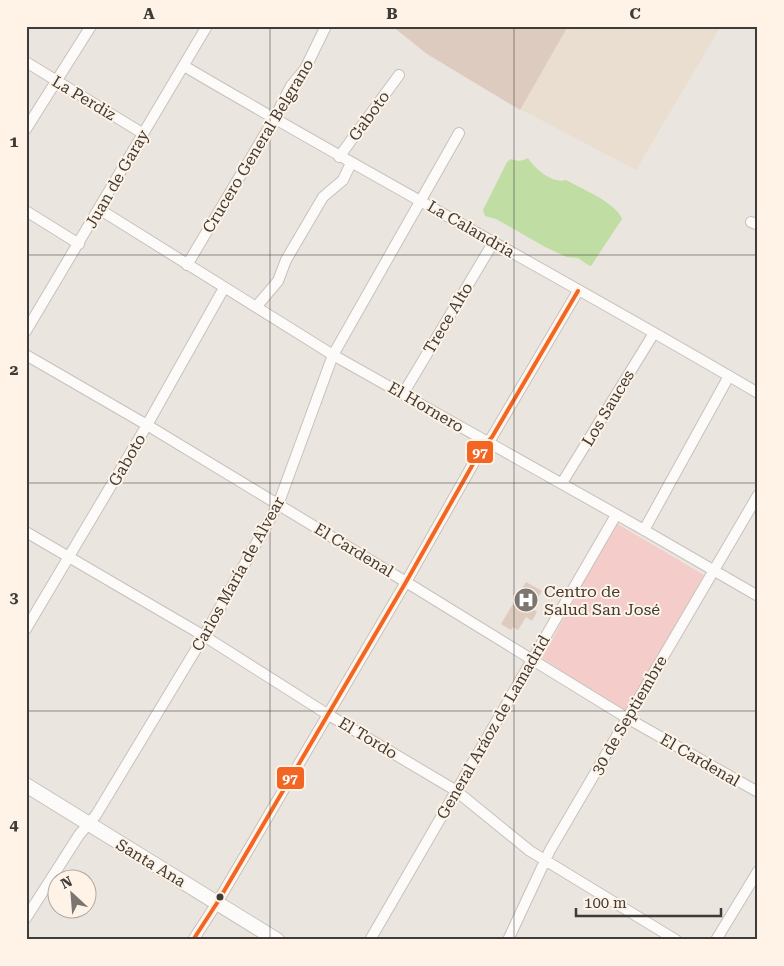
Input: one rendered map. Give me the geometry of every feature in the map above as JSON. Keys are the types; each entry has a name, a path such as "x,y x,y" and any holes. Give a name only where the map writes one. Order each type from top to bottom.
{"street":[{"path":"26,129 90,26"},
{"name":"Juan de Garay","path":"26,332 207,26"},
{"name":"Crucero General Belgrano","path":"187,265 274,119 291,86 305,69 326,26"},
{"name":"La Perdiz","path":"26,62 142,134"},
{"name":"La Calandria","path":"184,66 339,157 421,200 493,243 758,393"},
{"name":"Gaboto","path":"339,157 399,75"},
{"name":"Carlos María de Alvear","path":"26,918 79,835 89,825 204,636 278,506 333,355 459,134"},
{"name":"Gaboto","path":"256,307 278,281 286,260 323,197 343,180 351,163"},
{"name":"El Hornero","path":"99,209 333,355 562,483 758,596"},
{"path":"26,211 79,244"},
{"name":"Trece Alto","path":"403,394 493,243"},
{"name":"Gaboto","path":"26,629 147,426 224,288"},
{"path":"192,940 406,582 481,450 492,437 578,291"},
{"name":"Los Sauces","path":"562,483 654,333"},
{"name":"El Cardenal","path":"26,355 406,582 627,718 758,792"},
{"path":"644,530 729,376"},
{"name":"30 de Septiembre","path":"508,940 545,860 758,495"},
{"name":"General Aráoz de Lamadrid","path":"370,940 455,790 533,660 616,515"},
{"name":"El Tordo","path":"26,532 204,636 327,714 455,790 530,851 676,940"},
{"name":"Santa Ana","path":"26,785 277,940"},
{"path":"716,940 758,871"}],"shaded area":[{"path":"392,26 721,26 636,170 520,109"},
{"path":"528,158 544,175 555,180 566,180 606,202 619,213 622,219 591,266 578,258 567,257 545,247 496,219 485,216 483,210 507,162 511,159 520,161"},
{"path":"616,523 704,575 625,713 542,658"}],"building":[{"path":"392,26 568,26 520,110 427,54"},
{"name":"Centro de Salud San José","path":"526,582 542,591 532,608 537,612 532,621 526,617 518,630 513,627 511,630 501,624"}],"transit line":[{"name":"97","path":"193,940 217,903 406,582 481,450 492,437 578,291"}],"place":[{"name":"Centro de Salud San José","path":"526,600"}]}
